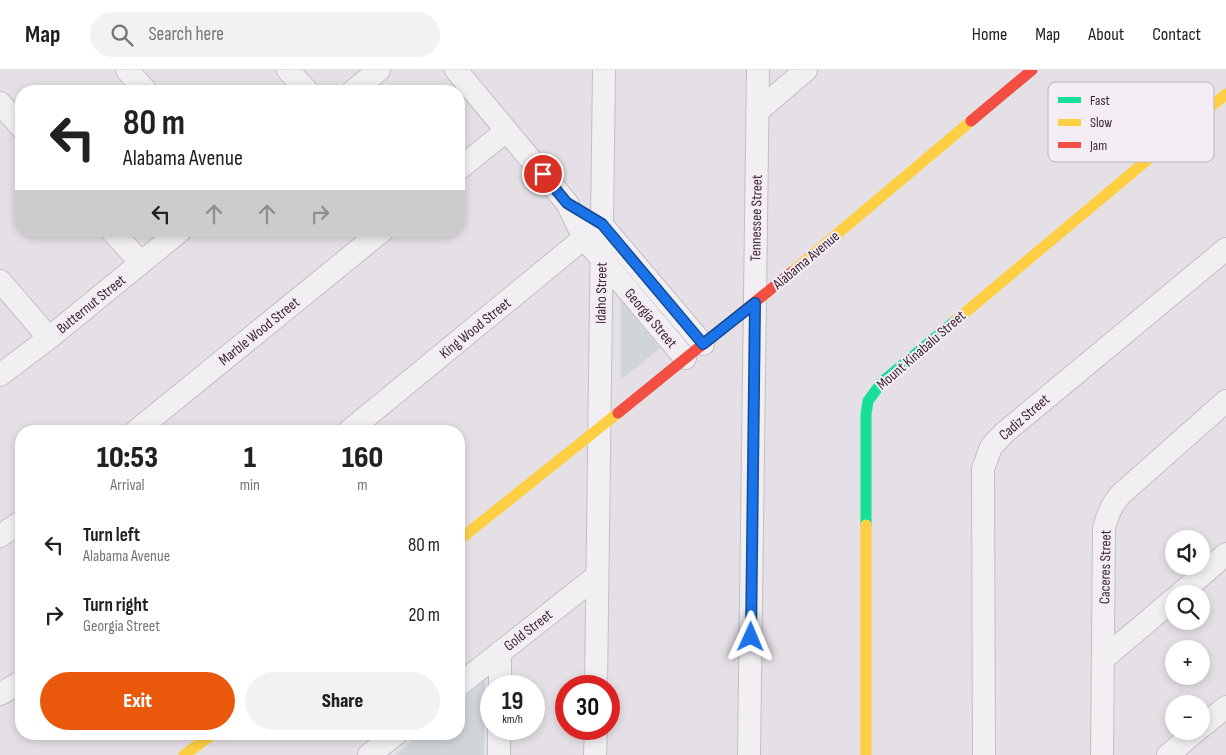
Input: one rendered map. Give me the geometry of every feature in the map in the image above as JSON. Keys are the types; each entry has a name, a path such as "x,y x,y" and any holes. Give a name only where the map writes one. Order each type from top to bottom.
{"street":[{"path":"127,70 141,85"},
{"path":"288,70 302,85"},
{"path":"360,85 379,70"},
{"name":"Georgia Street","path":"456,70 471,79 506,131 567,203 584,238 685,358"},
{"name":"Idaho Street","path":"596,675 604,70"},
{"name":"Tennessee Street","path":"750,755 758,70"},
{"path":"757,112 806,70"},
{"name":"Alabama Avenue","path":"465,535 755,303 1032,70"},
{"name":"Mount Kinabalu Street","path":"1214,104 1226,94"},
{"path":"0,103 15,120"},
{"path":"465,164 506,131"},
{"name":"Mount Kinabalu Street","path":"866,755 866,414 868,401 882,382 1145,162"},
{"name":"Georgia Street","path":"567,203 602,224 703,344"},
{"name":"King Wood Street","path":"357,425 602,224"},
{"path":"117,237 140,264"},
{"name":"Butternut Street","path":"0,375 49,338 173,237"},
{"name":"Marble Wood Street","path":"143,425 375,237"},
{"name":"Cadiz Street","path":"984,755 984,469 991,447 1004,433 1226,249"},
{"path":"0,281 49,338"},
{"name":"Caceres Street","path":"1102,755 1104,529 1106,516 1120,495 1226,402"},
{"path":"0,536 15,526"},
{"path":"1190,585 1226,554"},
{"name":"Gold Street","path":"465,680 598,576"},
{"path":"1103,659 1165,607"},
{"path":"500,652 500,675"},
{"path":"0,694 15,685"},
{"path":"1210,720 1226,707"},
{"path":"184,755 205,740"},
{"path":"369,755 388,740"},
{"path":"499,740 499,755"},
{"path":"595,755 596,740"},
{"path":"1168,755 1186,740"}],"shaded area":[{"path":"621,300 660,348 621,380"},
{"path":"480,684 480,740 484,740 484,755 395,755 413,740 465,740 465,697"}],"traffic: fast":[{"path":"866,525 866,414 868,401 882,382 955,321"}],"traffic: slow":[{"path":"1214,104 1226,94"},
{"path":"792,272 971,121"},
{"path":"955,321 1145,162"},
{"path":"465,535 618,413"},
{"path":"866,525 866,755"},
{"path":"184,755 205,740"}],"traffic: jam":[{"path":"971,121 1032,70"},
{"path":"618,413 792,272"}],"route":[{"path":"543,174 567,203 602,224 703,344 755,303 751,637"}]}
